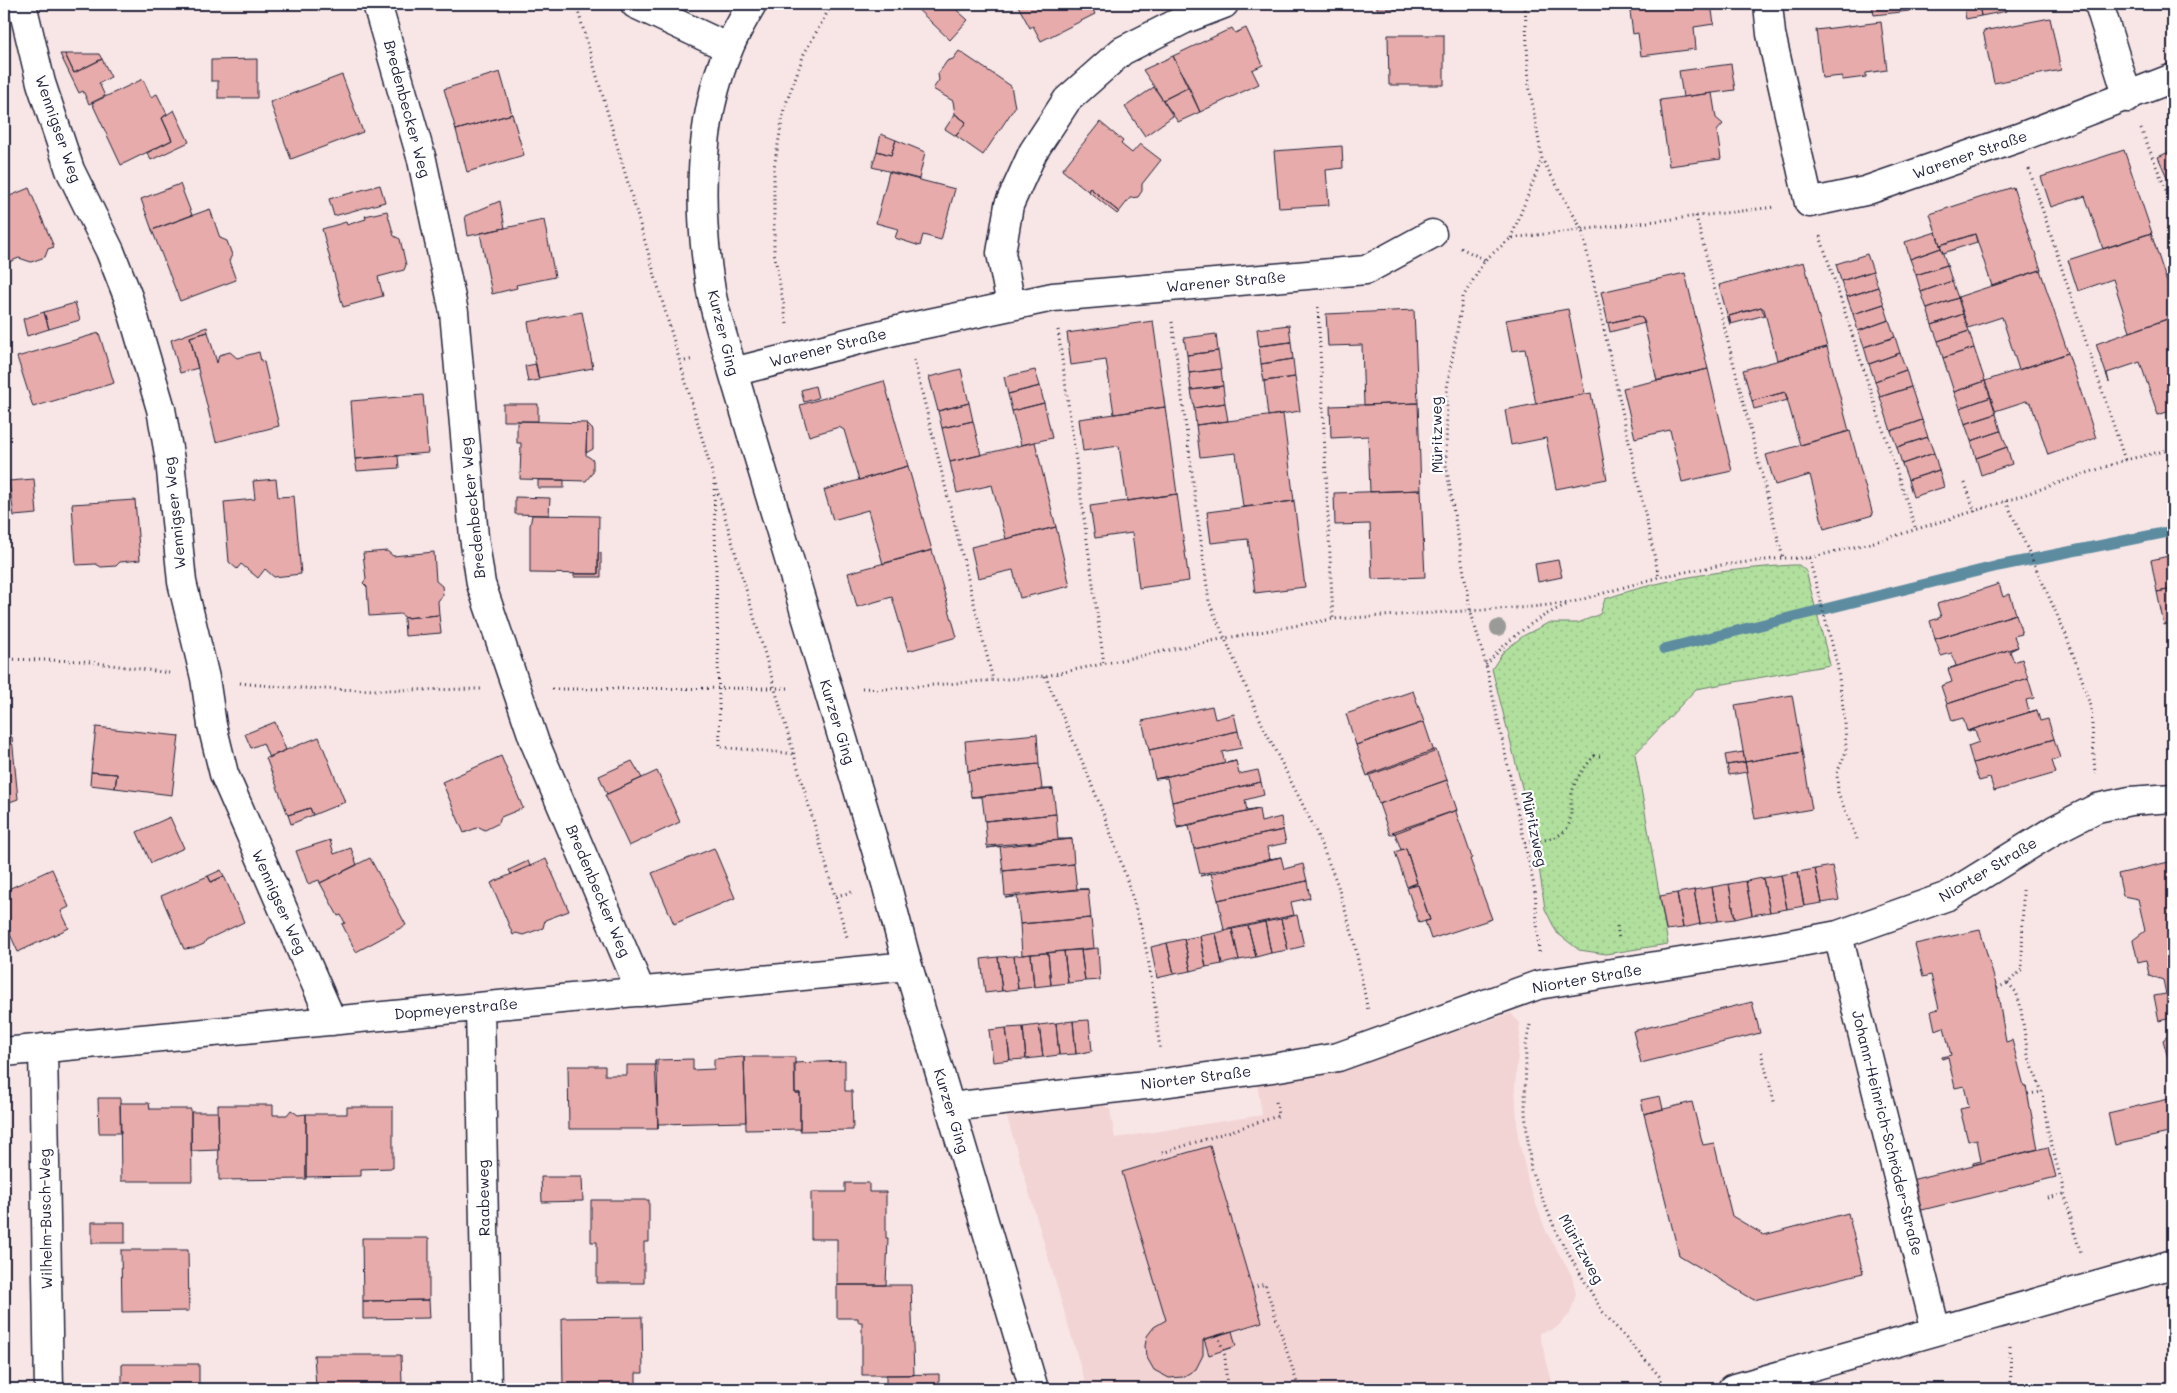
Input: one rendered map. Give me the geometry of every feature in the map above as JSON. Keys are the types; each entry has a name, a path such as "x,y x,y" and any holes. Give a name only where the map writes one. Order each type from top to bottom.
{"street":[{"name":"Wennigser Weg","path":"22,4 40,83 70,170 110,251 128,298 161,409 170,460 182,582 205,678 212,725 224,774 332,1021"},
{"name":"Bredenbecker Weg","path":"377,4 422,160 454,312 474,537 481,584 535,743 641,992"},
{"path":"635,4 728,48"},
{"name":"Kurzer Ging","path":"752,4 728,48 715,96 703,154 702,221 711,292 732,372 886,883 908,966 1034,1389"},
{"path":"1011,305 1001,253 1009,205 1034,152 1067,100 1122,51 1185,19 1224,4"},
{"path":"1768,4 1771,34 1809,203"},
{"path":"2099,4 2128,98"},
{"name":"Warener Straße","path":"1809,203 1865,191 2128,98 2173,78"},
{"name":"Warener Straße","path":"732,372 906,328 1011,305 1053,298 1168,286 1366,270 1432,234"},
{"name":"Niorter Straße","path":"950,1107 1164,1083 1338,1057 1538,985 1838,935 1948,896 2056,829 2097,808 2130,801 2173,798"},
{"name":"Johann-Heinrich-Schröder-Straße","path":"1838,935 1936,1331"},
{"name":"Dopmeyerstraße","path":"5,1049 43,1048 908,966"},
{"name":"Raabeweg","path":"480,1007 487,1389"},
{"name":"Wilhelm-Busch-Weg","path":"43,1048 49,1389"},
{"path":"1732,1389 2173,1264"}],"path":[{"path":"576,4 796,754 857,971"},
{"path":"793,356 774,252 774,168 784,109 804,54 832,4"},
{"path":"1525,4 1529,85 1542,159 1582,230 1659,577"},
{"path":"2128,98 2173,207"},
{"path":"2018,138 2125,460"},
{"path":"1542,159 1511,238 1809,203 1916,530"},
{"path":"1696,216 1783,558"},
{"name":"Müritzweg","path":"1511,238 1485,260 1463,297 1447,388 1446,465 1470,609 1486,665 1535,891 1539,963 1538,985 1526,1045 1525,1113 1531,1170 1557,1234 1602,1310 1660,1377 1664,1389"},
{"path":"1316,274 1333,619"},
{"path":"1168,286 1209,602 1263,726 1314,827 1337,884 1354,940 1366,1006 1381,1042"},
{"path":"1053,298 1104,664"},
{"path":"906,328 993,680"},
{"path":"1486,665 1521,630 1546,614 1573,602 1659,577 1722,565 1783,558 1809,558 1916,530 1975,512 2125,460 2173,449"},
{"path":"714,478 720,746 796,754"},
{"path":"1965,483 1975,512"},
{"path":"2006,501 2066,635 2083,682 2091,709 2097,808"},
{"path":"1809,558 1838,663 1845,722 1846,752 1837,772 1838,793 1857,839"},
{"path":"884,689 1045,676 1226,638 1333,619 1470,609 1532,607 1573,602"},
{"path":"4,659 83,661 283,688 363,691 517,689 718,690 776,688"},
{"path":"1045,676 1089,776 1120,860 1142,934 1155,1010 1164,1083"},
{"path":"1525,843 1550,839 1562,834 1570,821 1572,793 1577,779 1594,756 1600,756"},
{"path":"1997,988 2008,983 2022,969 2023,850"},
{"path":"2008,983 2016,992 2020,1004 2028,1055 2042,1092 2048,1131 2081,1256"},
{"path":"1761,1052 1774,1105"},
{"path":"1162,1154 1278,1116 1273,1068"},
{"path":"2028,1094 2042,1092"},
{"path":"2048,1198 2064,1194"},
{"path":"1252,1288 1266,1284 1299,1389"},
{"path":"1218,1335 1225,1356 1227,1389"},
{"path":"2010,1338 2011,1389"}],"shaded area":[{"path":"1511,1013 1519,1023 1520,1035 1515,1085 1518,1136 1529,1185 1546,1231 1572,1276 1576,1294 1570,1314 1555,1329 1539,1333 1554,1389 1133,1389 1132,1385 1087,1389 1006,1114 1100,1103 1110,1109 1115,1138 1262,1115 1257,1084 1356,1065"}],"green space":[{"path":"1799,565 1806,571 1830,665 1696,689 1635,754 1668,944 1606,954 1579,950 1557,933 1545,909 1535,839 1492,669 1503,652 1523,636 1548,623 1578,623 1600,614 1605,599 1650,585 1674,580 1745,569"}],"building":[{"path":"912,4 950,4 968,20 950,40"},
{"path":"1017,4 1090,4 1095,14 1041,41 1033,26 1030,28"},
{"path":"1377,4 1430,4 1430,9 1377,9"},
{"path":"1629,4 1711,4 1714,24 1694,27 1696,49 1641,56 1638,33 1633,34"},
{"path":"1872,4 1908,4 1909,11 1874,15"},
{"path":"1963,4 1979,4 1981,16 1966,19"},
{"path":"1979,4 2006,4 2007,11 1981,16"},
{"path":"2050,18 2061,70 1994,83 1983,31"},
{"path":"1881,22 1887,70 1866,73 1866,77 1843,80 1842,76 1822,78 1816,30"},
{"path":"1232,28 1235,33 1246,28 1263,65 1252,70 1259,84 1200,112 1173,56"},
{"path":"1388,35 1444,35 1444,85 1389,85"},
{"path":"959,51 1011,86 1015,107 983,155 956,136 966,122 955,114 953,101 933,89 939,80 938,74 947,61 953,59"},
{"path":"60,54 65,54 74,73 102,59 111,77 99,83 105,96 89,104 83,91 79,93"},
{"path":"65,54 99,54 102,59 74,73"},
{"path":"1173,56 1189,87 1163,100 1143,70"},
{"path":"257,59 257,98 218,98 218,81 211,81 211,60"},
{"path":"1731,64 1735,90 1683,97 1679,71"},
{"path":"500,72 512,114 456,130 444,89"},
{"path":"342,75 363,132 291,159 270,102"},
{"path":"143,79 151,97 157,94 167,114 162,118 172,140 121,165 92,103"},
{"path":"1154,87 1173,116 1145,136 1125,107"},
{"path":"1189,87 1200,112 1178,122 1163,100"},
{"path":"1712,93 1716,118 1723,124 1717,131 1721,159 1669,166 1660,100"},
{"path":"174,110 189,142 151,160 147,153 172,140 162,118"},
{"path":"512,114 524,155 467,172 456,130"},
{"path":"955,114 966,122 956,136 945,129"},
{"path":"1100,122 1123,141 1121,144 1132,153 1140,144 1161,160 1142,184 1142,191 1138,197 1130,198 1119,212 1090,188 1088,191 1062,170"},
{"path":"881,134 896,140 891,155 877,151"},
{"path":"896,140 925,152 919,179 872,167 877,151 891,155"},
{"path":"1342,146 1343,168 1326,170 1329,205 1279,208 1274,151"},
{"path":"2124,150 2152,233 2103,249 2085,196 2051,207 2041,177"},
{"path":"2173,150 2173,185 2171,186 2158,157"},
{"path":"889,172 955,189 941,240 923,235 920,246 895,238 898,229 876,223"},
{"path":"180,184 192,215 152,230 141,199"},
{"path":"380,185 385,202 334,216 329,199"},
{"path":"2013,187 2041,270 1992,286 1975,234 1940,245 1930,214"},
{"path":"29,188 54,247 48,249 45,257 31,262 19,258 4,264 5,198"},
{"path":"1090,188 1119,212 1117,214 1088,191"},
{"path":"500,201 505,228 468,236 465,216"},
{"path":"210,209 220,238 227,241 232,255 229,261 236,280 180,301 152,230"},
{"path":"387,211 394,236 400,239 406,265 404,270 378,277 383,296 343,307 322,229 346,222 347,225 366,219 365,216"},
{"path":"544,220 555,277 516,285 517,288 492,294 480,233"},
{"path":"1936,232 1941,248 1910,259 1905,242"},
{"path":"2151,233 2173,301 2173,317 2130,332 2113,279 2078,291 2068,260"},
{"path":"1975,234 1977,242 1943,253 1940,245"},
{"path":"1941,248 1947,265 1916,275 1910,259"},
{"path":"1867,254 1873,271 1841,281 1836,264"},
{"path":"1804,262 1827,347 1777,360 1764,309 1761,307 1729,316 1730,325 1719,285"},
{"path":"1947,265 1952,281 1921,292 1916,275"},
{"path":"2040,270 2068,353 2019,370 2002,317 1968,328 1958,297"},
{"path":"1873,271 1878,287 1847,297 1841,281"},
{"path":"1685,273 1708,369 1657,381 1643,319 1639,316 1608,323 1601,292"},
{"path":"1952,281 1958,298 1927,309 1921,292"},
{"path":"1878,287 1884,304 1853,314 1847,297"},
{"path":"1958,298 1963,314 1932,325 1927,309"},
{"path":"75,303 80,320 49,329 44,312"},
{"path":"1884,304 1889,320 1858,331 1853,314"},
{"path":"1761,307 1765,315 1731,324 1729,316"},
{"path":"1568,309 1585,394 1536,404 1525,349 1512,351 1506,320"},
{"path":"1414,310 1418,403 1364,405 1362,345 1328,346 1326,314"},
{"path":"44,312 49,329 27,336 23,319"},
{"path":"582,312 593,368 538,378 528,322"},
{"path":"1963,314 1969,331 1938,341 1932,325"},
{"path":"1639,316 1645,323 1610,332 1608,323"},
{"path":"2173,317 2173,410 2158,415 2140,362 2107,373 2109,382 2096,344"},
{"path":"1889,320 1895,337 1864,347 1858,331"},
{"path":"1153,321 1165,407 1114,414 1106,360 1071,365 1067,333"},
{"path":"1289,325 1291,342 1259,346 1257,329"},
{"path":"207,327 208,332 190,337 198,368 180,373 171,340"},
{"path":"1969,331 1974,348 1943,358 1938,341"},
{"path":"208,332 217,363 219,355 230,352 237,358 259,352 261,361 264,362 279,426 216,442 190,337"},
{"path":"99,333 114,383 33,407 17,357"},
{"path":"1216,334 1218,351 1187,355 1184,338"},
{"path":"1895,337 1900,353 1869,364 1864,347"},
{"path":"1291,342 1293,359 1261,364 1259,346"},
{"path":"1827,347 1849,431 1800,445 1785,392 1752,401 1743,370"},
{"path":"1974,348 1985,381 1954,392 1943,358"},
{"path":"1218,351 1221,369 1189,373 1187,355"},
{"path":"1900,353 1906,370 1875,381 1869,364"},
{"path":"2068,353 2096,438 2048,455 2031,403 2026,401 1995,411 1985,381"},
{"path":"1293,359 1295,377 1264,381 1261,364"},
{"path":"536,364 539,380 528,382 525,366"},
{"path":"961,369 969,403 938,411 929,377"},
{"path":"1221,369 1223,386 1191,390 1189,373"},
{"path":"1708,369 1732,471 1682,482 1670,430 1635,438 1623,388"},
{"path":"1035,370 1040,386 1008,394 1004,377"},
{"path":"1906,370 1911,387 1880,397 1875,381"},
{"path":"1295,377 1300,411 1268,416 1264,381"},
{"path":"884,381 908,466 859,480 844,430 839,427 809,436 800,405"},
{"path":"1985,381 1991,397 1960,408 1954,392"},
{"path":"815,386 818,398 804,402 801,390"},
{"path":"1040,386 1044,403 1012,411 1008,394"},
{"path":"1223,386 1225,403 1194,408 1191,390"},
{"path":"1911,387 1922,420 1891,431 1880,397"},
{"path":"1785,392 1788,400 1754,409 1752,401"},
{"path":"1591,393 1607,479 1556,489 1546,438 1511,445 1505,410"},
{"path":"423,395 428,453 355,459 351,401"},
{"path":"1991,397 1996,414 1965,424 1960,408"},
{"path":"969,403 973,421 942,428 938,411"},
{"path":"1044,403 1052,438 1021,445 1012,411"},
{"path":"1225,403 1228,421 1196,425 1194,408"},
{"path":"1418,403 1421,490 1370,492 1368,436 1331,438 1330,406"},
{"path":"503,404 538,404 538,421 503,421"},
{"path":"1165,407 1177,494 1127,501 1119,446 1083,451 1079,419"},
{"path":"1283,414 1294,501 1243,507 1236,453 1200,457 1196,425"},
{"path":"1996,414 2001,431 1971,441 1965,424"},
{"path":"1922,420 1928,437 1897,447 1891,431"},
{"path":"517,421 587,423 586,455 593,460 593,472 586,481 520,479 521,443 517,443"},
{"path":"973,421 981,455 950,462 942,428"},
{"path":"587,424 593,430 593,449 586,453"},
{"path":"1850,431 1873,515 1824,529 1810,475 1775,485 1766,455"},
{"path":"2001,431 2007,447 1976,458 1971,441"},
{"path":"1928,437 1934,453 1902,464 1897,447"},
{"path":"1035,442 1056,527 1006,539 992,485 957,493 950,462"},
{"path":"2007,447 2012,464 1981,475 1976,458"},
{"path":"1934,453 1939,470 1908,480 1902,464"},
{"path":"398,456 399,468 357,471 355,459"},
{"path":"908,466 932,550 883,564 868,510 833,520 824,490"},
{"path":"1939,470 1944,487 1913,497 1908,480"},
{"path":"34,479 37,514 14,516 9,481"},
{"path":"276,479 278,497 294,496 301,574 274,577 265,569 258,578 241,564 237,569 229,562 224,502 255,499 253,481"},
{"path":"538,480 564,480 564,488 538,488"},
{"path":"1421,490 1425,577 1372,579 1370,524 1335,525 1334,493"},
{"path":"1177,494 1189,581 1139,588 1132,533 1095,538 1090,506"},
{"path":"515,497 550,498 549,515 515,514"},
{"path":"135,500 140,560 120,562 116,566 76,565 72,504"},
{"path":"1294,501 1305,587 1255,593 1248,539 1211,543 1207,512"},
{"path":"532,515 599,516 598,574 530,573 530,526"},
{"path":"1056,527 1070,586 1020,598 1013,570 978,578 971,547"},
{"path":"932,550 957,637 908,651 892,597 857,607 848,573"},
{"path":"387,551 393,556 434,552 436,581 442,586 443,595 438,601 439,615 406,618 400,614 369,616 367,587 363,583 366,579 363,553"},
{"path":"598,553 601,553 601,577 574,577 574,574 598,574"},
{"path":"2173,555 2173,589 2157,592 2151,560"},
{"path":"1558,560 1562,577 1538,582 1535,564"},
{"path":"1999,584 2003,597 2010,594 2016,614 1935,639 1930,621 1941,617 1937,604"},
{"path":"2173,589 2173,623 2164,625 2157,592"},
{"path":"2016,614 2022,634 2014,636 2018,647 1948,669 1956,666 1952,653 1941,656 1935,639"},
{"path":"439,615 441,633 405,636 404,618"},
{"path":"2018,647 2010,651 2014,662 2022,659 2028,678 1947,704 1941,686 1952,682 1948,669"},
{"path":"2028,678 2034,698 2026,700 2029,712 2037,710 1967,731 1963,718 1952,721 1947,704"},
{"path":"1413,691 1424,722 1356,745 1346,714"},
{"path":"1792,695 1802,752 1745,762 1735,705"},
{"path":"1212,706 1215,719 1234,714 1238,731 1149,750 1142,721"},
{"path":"2037,710 2040,721 2048,719 2054,739 1973,763 1968,746 1979,742 1975,730 1967,731"},
{"path":"275,722 286,750 269,758 263,743 251,748 245,734"},
{"path":"1424,722 1434,752 1367,776 1356,745"},
{"path":"96,727 179,736 172,795 115,788 117,774 91,772"},
{"path":"1238,731 1242,748 1222,752 1225,763 1236,761 1155,779 1149,750"},
{"path":"1037,734 1039,764 968,771 965,741"},
{"path":"4,736 12,737 18,799 4,804"},
{"path":"319,737 345,802 313,815 310,808 288,815 266,758"},
{"path":"2054,739 2060,758 2052,761 2056,773 1994,791 1990,778 1979,781 1973,763"},
{"path":"1436,750 1447,780 1379,804 1369,774"},
{"path":"1743,752 1745,762 1727,765 1725,755"},
{"path":"1802,752 1812,809 1755,819 1745,762"},
{"path":"501,756 523,808 501,817 499,823 485,830 479,827 464,833 442,782"},
{"path":"632,761 642,778 607,794 599,776"},
{"path":"1236,761 1239,774 1258,770 1261,782 1172,802 1167,778 1155,779"},
{"path":"1745,762 1747,772 1729,775 1727,765"},
{"path":"1039,764 1042,789 1053,789 971,797 968,771"},
{"path":"657,771 680,822 629,846 605,795"},
{"path":"91,772 117,774 115,788 90,785"},
{"path":"1447,780 1457,810 1390,835 1379,804"},
{"path":"1261,782 1264,795 1245,800 1247,811 1259,809 1177,827 1172,802"},
{"path":"1053,789 1056,814 985,821 982,797 971,797"},
{"path":"310,808 313,815 291,824 288,815"},
{"path":"1259,809 1261,822 1281,817 1283,830 1194,849 1189,826 1177,828"},
{"path":"1457,810 1456,812 1472,858 1470,859 1492,919 1431,939 1425,921 1430,920 1418,885 1409,886 1417,883 1406,848 1401,850 1395,833 1392,832"},
{"path":"1056,814 1058,839 1072,839 987,846 985,821"},
{"path":"170,817 184,848 151,863 137,832"},
{"path":"1283,830 1286,843 1267,847 1269,859 1281,857 1200,874 1194,849"},
{"path":"1072,839 1074,864 1003,871 1000,847"},
{"path":"330,840 334,854 351,848 357,865 320,883 319,880 308,884 296,851"},
{"path":"714,848 735,898 674,924 652,873"},
{"path":"1406,848 1417,883 1407,887 1395,852"},
{"path":"1281,857 1284,869 1303,864 1307,881 1218,900 1211,873"},
{"path":"370,858 406,925 356,952 342,924 345,923 341,915 338,916 320,883"},
{"path":"546,859 569,911 545,920 543,928 523,935 516,933 513,935 491,883"},
{"path":"528,861 530,866 511,874 509,870"},
{"path":"2173,861 2173,1028 2171,1018 2159,1021 2154,996 2166,994 2163,980 2149,975 2146,960 2138,962 2133,940 2145,931 2138,899 2123,896 2118,874"},
{"path":"1074,864 1077,889 1088,889 1005,896 1003,871"},
{"path":"1832,866 1839,900 1822,903 1815,869"},
{"path":"52,869 69,907 61,911 69,928 18,952 4,921 4,891"},
{"path":"1815,869 1822,903 1804,906 1798,872"},
{"path":"221,870 224,876 211,882 208,876"},
{"path":"1798,872 1804,906 1787,909 1781,875"},
{"path":"1781,875 1787,909 1770,912 1763,878"},
{"path":"208,876 211,882 224,876 244,922 206,940 204,944 184,949 161,896"},
{"path":"1763,878 1770,912 1752,915 1746,881"},
{"path":"1307,881 1310,898 1291,902 1294,915 1224,930 1218,900"},
{"path":"1746,881 1752,915 1735,919 1729,884"},
{"path":"1729,884 1735,919 1718,921 1712,887"},
{"path":"1418,885 1430,920 1419,923 1407,888"},
{"path":"1712,887 1718,921 1700,924 1694,890"},
{"path":"1088,889 1091,918 1020,924 1017,896"},
{"path":"1694,890 1700,924 1683,928 1677,893"},
{"path":"1677,893 1683,928 1666,930 1660,896"},
{"path":"1297,915 1304,946 1288,950 1281,919"},
{"path":"1091,918 1094,948 1022,955 1020,924"},
{"path":"1281,919 1288,950 1271,953 1265,922"},
{"path":"1265,922 1271,953 1256,957 1248,926"},
{"path":"1248,926 1256,957 1239,960 1232,929"},
{"path":"1232,929 1239,960 1222,964 1216,933"},
{"path":"1980,930 1997,988 2006,1042 2012,1040 2024,1086 2026,1086 2038,1149 1973,1165 1973,1163 1981,1161 1977,1139 1968,1141 1960,1109 1969,1107 1964,1086 1955,1088 1948,1057 1942,1059 1942,1057 1951,1055 1944,1027 1935,1030 1931,1011 1939,1009 1931,975 1923,977 1915,944"},
{"path":"1216,933 1222,964 1206,967 1200,936"},
{"path":"1200,936 1206,967 1191,971 1184,939"},
{"path":"1184,939 1191,971 1174,974 1167,943"},
{"path":"1167,943 1174,974 1157,978 1151,947"},
{"path":"1098,948 1100,980 1085,981 1081,950"},
{"path":"1081,950 1085,981 1068,983 1064,951"},
{"path":"1064,951 1068,983 1051,985 1048,953"},
{"path":"1048,953 1051,985 1034,987 1031,954"},
{"path":"1031,954 1034,987 1018,989 1014,956"},
{"path":"1014,956 1018,989 1002,991 998,957"},
{"path":"998,957 1002,991 985,993 981,959"},
{"path":"1752,1002 1760,1033 1641,1063 1633,1031"},
{"path":"1089,1020 1092,1051 1076,1054 1073,1021"},
{"path":"1073,1021 1076,1054 1059,1055 1056,1023"},
{"path":"1056,1023 1059,1055 1043,1057 1039,1025"},
{"path":"1039,1025 1043,1057 1026,1059 1023,1027"},
{"path":"1023,1027 1026,1059 1010,1060 1006,1028"},
{"path":"1006,1028 1010,1060 993,1062 989,1030"},
{"path":"2173,1031 2173,1057 2168,1058 2163,1040"},
{"path":"744,1057 746,1122 658,1124 658,1129 657,1060 693,1059 693,1070 714,1069 714,1059"},
{"path":"744,1057 795,1057 795,1093 800,1093 800,1129 746,1130"},
{"path":"655,1060 658,1129 569,1129 568,1066 605,1066 605,1075 627,1075 627,1065 655,1065"},
{"path":"845,1061 845,1091 852,1091 853,1130 800,1131 800,1093 795,1093 794,1063"},
{"path":"1660,1096 1663,1109 1644,1114 1641,1100"},
{"path":"98,1098 120,1098 121,1133 99,1133"},
{"path":"2173,1098 2173,1132 2115,1145 2108,1113"},
{"path":"1692,1102 1703,1145 1714,1143 1732,1216 1764,1235 1848,1213 1863,1273 1754,1300 1679,1255 1644,1114"},
{"path":"120,1103 149,1103 150,1109 191,1109 192,1181 121,1181"},
{"path":"218,1105 273,1105 273,1115 287,1115 291,1110 298,1115 306,1114 306,1179 219,1180"},
{"path":"347,1107 393,1107 393,1168 361,1169 361,1176 306,1177 306,1114 347,1114"},
{"path":"191,1112 218,1112 219,1150 191,1151"},
{"path":"1210,1146 1262,1322 1203,1340 1203,1355 1196,1369 1183,1377 1169,1378 1154,1370 1146,1356 1147,1336 1154,1327 1166,1320 1122,1172"},
{"path":"2048,1147 2056,1177 1918,1211 1911,1180"},
{"path":"541,1177 582,1177 583,1201 542,1202"},
{"path":"845,1183 869,1183 869,1192 886,1192 886,1238 888,1238 886,1285 837,1285 837,1239 811,1239 811,1192 845,1192"},
{"path":"591,1200 649,1200 649,1242 644,1242 644,1283 597,1283 597,1242 591,1242"},
{"path":"92,1222 125,1222 125,1243 92,1243"},
{"path":"362,1238 429,1238 429,1300 363,1301"},
{"path":"121,1250 188,1250 189,1311 122,1312"},
{"path":"837,1285 911,1285 914,1375 862,1375 862,1322 858,1322 858,1318 837,1318"},
{"path":"429,1300 430,1318 363,1319 363,1301"},
{"path":"642,1317 643,1373 636,1373 636,1389 563,1389 562,1318"},
{"path":"1232,1331 1236,1346 1209,1355 1204,1339"},
{"path":"314,1355 401,1355 402,1383 429,1383 429,1389 316,1387"},
{"path":"122,1364 199,1364 199,1389 122,1389"},
{"path":"939,1374 939,1389 886,1389 886,1375"}],"waterway":[{"path":"1664,649 1998,566 2173,531"}]}
